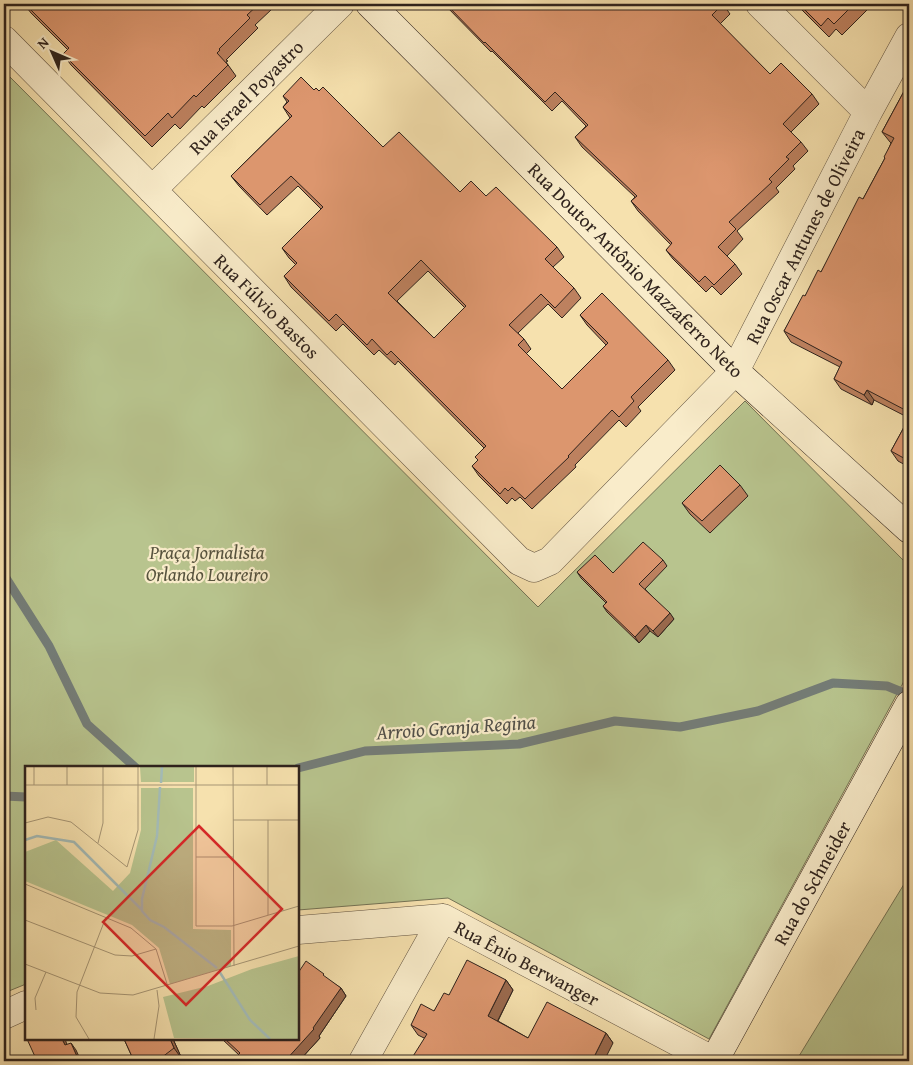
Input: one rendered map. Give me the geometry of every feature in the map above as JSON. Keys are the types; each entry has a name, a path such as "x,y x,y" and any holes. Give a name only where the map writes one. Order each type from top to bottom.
{"street":[{"name":"Rua Israel Poyastro","path":"152,190 340,4"},
{"name":"Rua Doutor Antônio Mazzaferro Neto","path":"370,4 735,371 909,529"},
{"path":"760,4 868,112"},
{"name":"Rua Oscar Antunes de Oliveira","path":"534,568 550,562 735,371 868,112 909,37"},
{"name":"Rua Fúlvio Bastos","path":"4,40 519,560 534,568"},
{"name":"Rua do Schneider","path":"714,1061 909,705"},
{"path":"363,1061 443,918"},
{"name":"Rua Ênio Berwanger","path":"299,930 443,918 714,1061"},
{"path":"4,1015 25,1005"}],"green space":[{"name":"Praça Jornalista Orlando Loureiro","path":"4,71 538,607 745,401 909,566 909,672 709,1039 448,898 299,910 299,766 25,766 25,984 4,993"},
{"path":"909,876 909,1061 796,1061"}],"building":[{"path":"25,4 259,4 247,15 250,18 219,49 217,53 228,65 196,97 194,95 172,118 168,113 145,136 63,54 69,48"},
{"path":"446,4 723,4 712,15 770,74 781,63 812,94 783,124 801,142 786,157 789,159 769,179 772,182 729,222 736,229 718,247 735,264 714,285 705,276 699,282 666,250 672,243 631,201 637,196 575,137 588,125 555,92 545,102"},
{"path":"799,4 854,4 834,24 828,18 821,26"},
{"path":"301,77 314,90 316,88 319,91 323,87 383,147 399,132 460,192 471,181 486,196 496,187 557,247 545,259 574,288 555,308 541,294 509,325 524,339 518,345 562,389 608,343 580,315 602,293 668,360 631,397 634,401 619,417 612,410 569,457 525,499 512,487 508,491 505,488 500,494 472,466 478,460 475,457 486,446 391,351 387,355 372,339 367,345 336,314 329,321 284,276 297,263 282,248 323,207 291,176 260,205 231,176 292,116 283,107 289,101 283,96","holes":["421,260 466,306 434,338 388,293"]},
{"path":"909,82 909,412 867,390 864,395 834,379 842,362 784,331 818,270 821,272 859,197 863,199 885,158 894,138 882,132"},
{"path":"909,418 909,461 891,451"},
{"path":"720,465 740,485 702,521 682,503"},
{"path":"643,542 663,560 639,584 670,613 653,631 646,625 635,637 603,606 607,602 577,572 595,555 613,573"},
{"path":"467,960 506,980 488,1016 528,1038 547,1002 606,1033 592,1061 410,1061 427,1034 411,1025 421,1004 434,1011 444,993 449,995"},
{"path":"306,961 341,988 314,1029 285,1061 232,1061 240,1053 226,1040 299,1040 299,972"},
{"path":"27,1040 62,1040 65,1045 71,1043 79,1061 37,1061"},
{"path":"124,1040 170,1040 174,1048 157,1061 134,1061"}],"waterway":[{"name":"Arroio Granja Regina","path":"4,575 49,646 87,724 134,766"},
{"name":"Arroio Granja Regina","path":"299,768 365,751 519,744 615,721 680,727 758,711 833,683 887,686 909,695"},
{"path":"4,796 25,797"}]}
